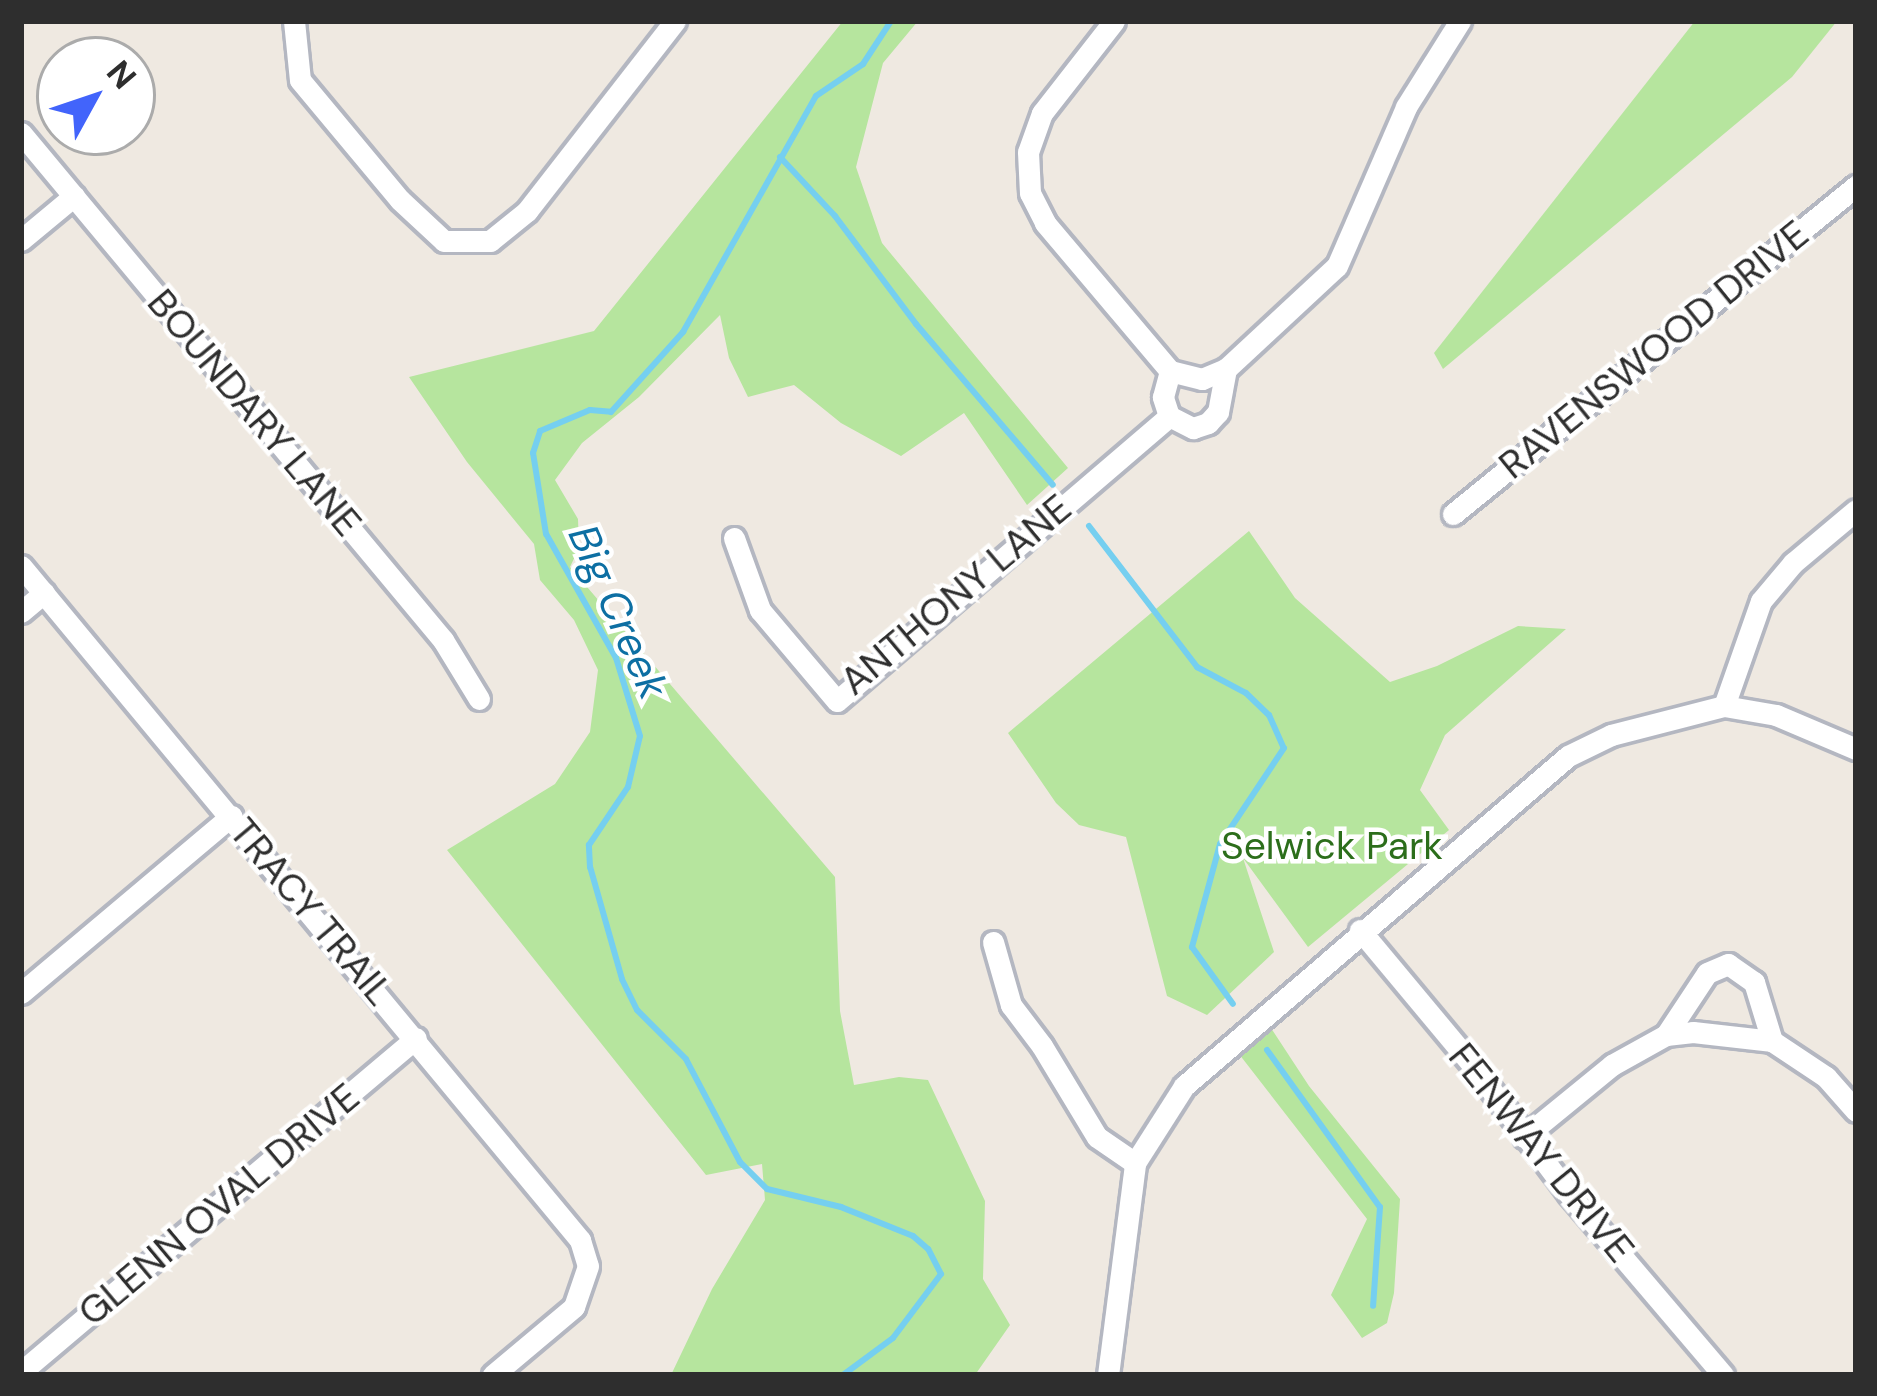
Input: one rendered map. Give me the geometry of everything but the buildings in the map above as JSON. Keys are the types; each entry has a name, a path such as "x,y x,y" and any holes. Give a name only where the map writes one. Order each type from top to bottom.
{"street":[{"path":"293,23 300,80 400,200 443,242 490,242 527,211 675,21"},
{"path":"1114,21 1042,113 1028,152 1030,193 1045,223 1170,371 1202,380 1226,369 1337,266 1406,107 1460,21"},
{"name":"BOUNDARY LANE","path":"21,133 443,640 479,699"},
{"name":"RAVENSWOOD DRIVE","path":"1453,514 1856,186"},
{"path":"21,240 74,196"},
{"path":"1170,371 1162,397 1169,416 1193,428 1208,423 1218,412 1226,369"},
{"name":"ANTHONY LANE","path":"734,538 760,610 837,701 1169,416"},
{"path":"1724,706 1761,601 1793,562 1856,510"},
{"name":"TRACY TRAIL","path":"21,566 566,1218 588,1266 574,1307 493,1375"},
{"path":"21,612 44,593"},
{"path":"1108,1375 1135,1162 1184,1086 1360,930 1568,756 1611,735 1724,706 1776,715 1856,749"},
{"path":"21,993 231,816"},
{"name":"FENWAY DRIVE","path":"1360,930 1471,1064 1524,1137 1723,1375"},
{"path":"993,942 1010,1005 1042,1046 1097,1137 1135,1162"},
{"path":"1666,1035 1707,973 1728,964 1754,982 1772,1042"},
{"path":"1524,1137 1612,1065 1666,1035 1718,1032 1772,1042 1826,1076 1856,1111"},
{"name":"GLENN OVAL DRIVE","path":"21,1372 416,1039"}],"green space":[{"path":"843,21 918,21 883,63 856,167 882,243 1068,468 1027,505 964,413 901,456 841,423 794,385 748,397 729,358 720,315 639,397 582,443 555,480 578,519 579,548 570,567 835,877 840,1011 854,1085 899,1077 928,1080 985,1201 983,1279 1010,1325 975,1375 671,1375 712,1289 765,1200 762,1164 706,1175 447,850 555,784 590,732 598,670 574,620 540,580 534,544 467,462 409,377 594,331"},
{"path":"1695,21 1837,21 1792,77 1443,369 1434,353"},
{"name":"Selwick Park","path":"1249,531 1295,598 1390,682 1437,666 1518,626 1566,629 1445,735 1420,790 1449,830 1308,947 1243,858 1274,952 1207,1015 1167,996 1126,837 1079,825 1056,803 1008,733"},
{"path":"1269,1025 1309,1086 1400,1199 1394,1293 1387,1323 1362,1338 1331,1295 1367,1219 1239,1054"}],"waterway":[{"name":"Big Creek","path":"843,1375 893,1338 941,1274 928,1249 913,1236 841,1207 767,1189 740,1162 686,1059 637,1010 622,979 590,867 589,845 628,787 640,736 616,658 546,534 533,453 540,431 590,410 611,412 683,332 816,96 863,64 891,21"},
{"path":"780,157 835,216 916,324 1053,485"},
{"path":"1089,526 1197,667 1246,693 1269,715 1284,748 1220,844 1192,947 1233,1004"},
{"path":"1267,1050 1380,1207 1373,1306"}]}
